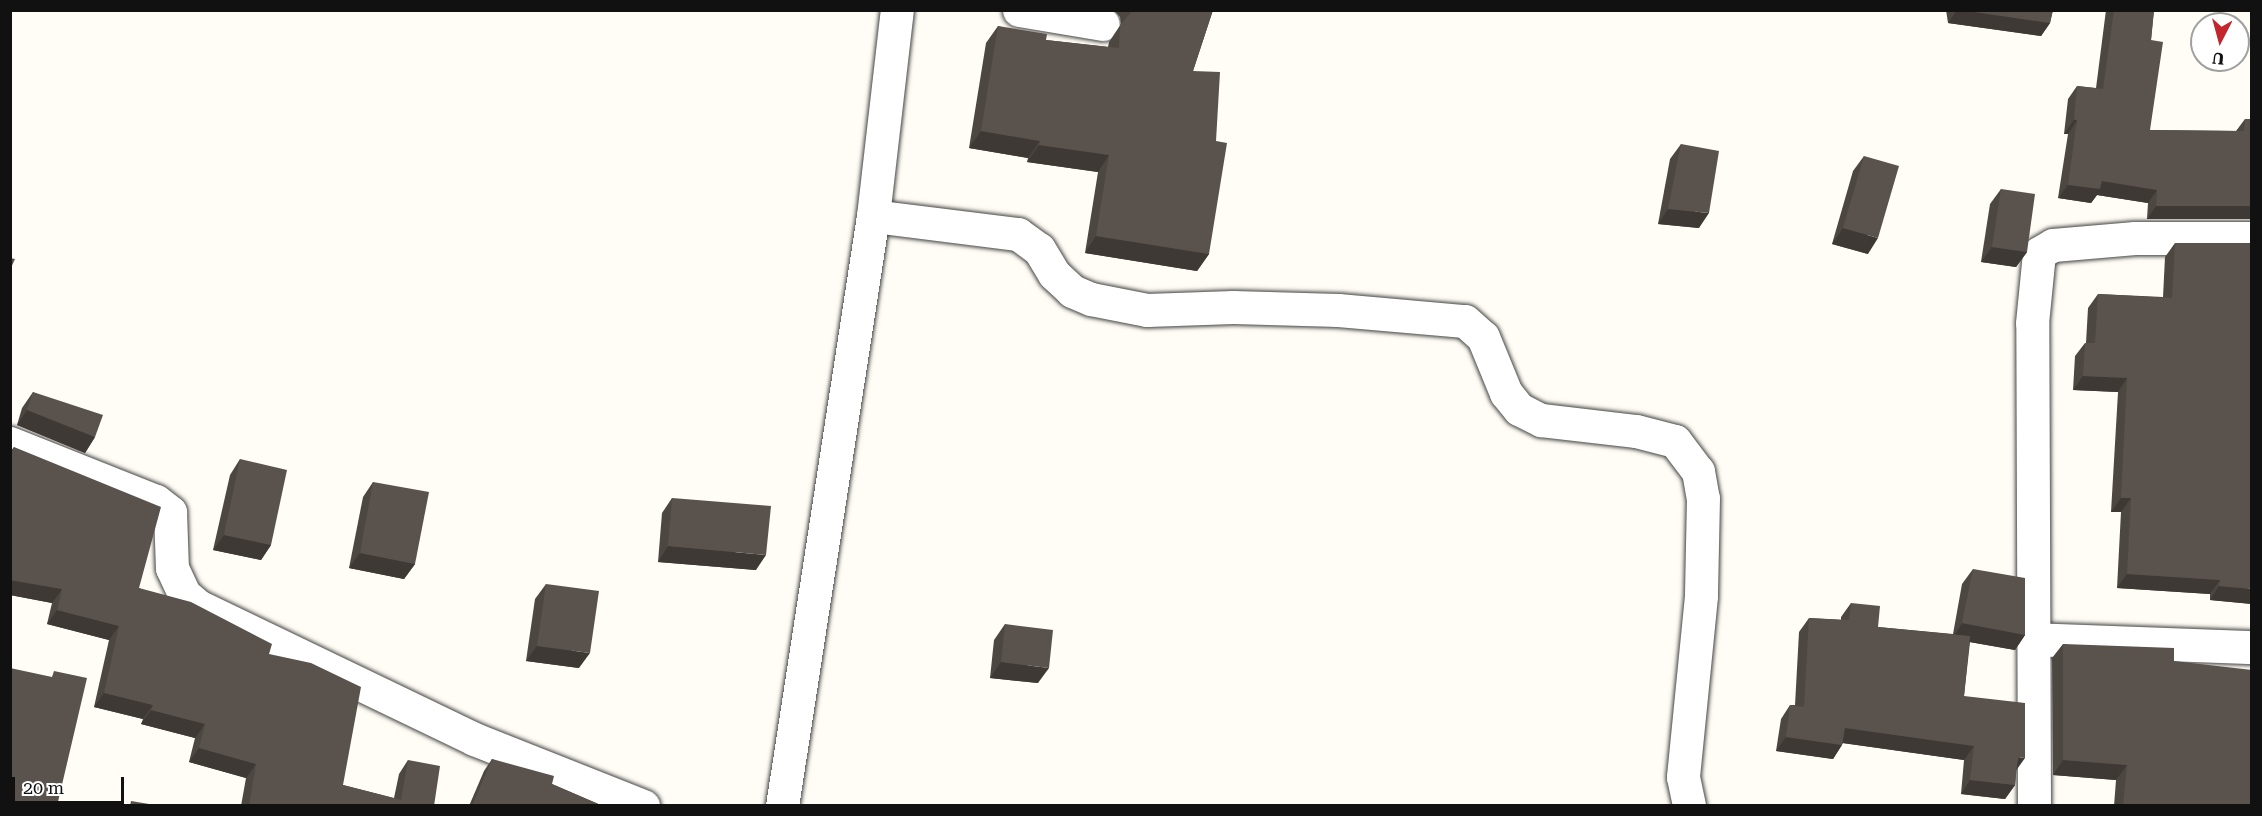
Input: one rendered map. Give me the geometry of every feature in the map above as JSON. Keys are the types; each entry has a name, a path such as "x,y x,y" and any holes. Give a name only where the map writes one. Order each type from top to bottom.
{"street":[{"path":"782,806 873,216 897,10"},
{"path":"1018,10 1103,24"},
{"path":"873,216 1018,234 1039,249 1054,274 1072,291 1091,299 1147,310 1326,310 1465,321 1483,337 1506,393 1519,409 1541,420 1636,431 1675,441 1698,471 1704,498 1701,596 1683,777 1689,806"},
{"path":"2034,806 2032,323 2039,254 2053,245 2135,238 2252,238"},
{"path":"10,443 156,501 170,512 172,568 184,594 198,606 474,739 643,806"},
{"path":"2032,639 2252,647"}],"building":[{"path":"1133,10 1213,10 1193,71 1220,72 1216,141 1227,143 1209,254 1096,236 1109,155 1039,145 1040,141 981,131 998,26 1047,34 1046,40 1119,48 1120,25"},
{"path":"1961,10 2053,10 2050,23"},
{"path":"2114,10 2154,10 2151,40 2163,42 2150,130 2244,131 2245,119 2252,119 2252,206 2156,206 2157,190 2102,181 2100,189 2068,185 2077,120 2074,120 2077,86 2103,89"},
{"path":"1681,144 1719,151 1709,213 1668,209"},
{"path":"1864,156 1899,166 1878,238 1843,228"},
{"path":"2001,189 2035,194 2027,252 1992,247"},
{"path":"2175,243 2252,243 2252,589 2219,586 2220,580 2127,574 2131,498 2121,498 2127,378 2083,376 2085,343 2095,343 2098,294 2172,298"},
{"path":"10,258 15,259 10,270"},
{"path":"33,392 103,415 95,437 27,410"},
{"path":"14,447 161,507 139,588 191,602 272,644 269,654 311,663 361,687 343,785 401,800 408,760 440,766 434,806 249,806 256,764 199,748 205,724 151,710 153,705 104,693 119,626 57,610 62,589 10,580 10,457"},
{"path":"240,459 287,470 271,545 224,535"},
{"path":"373,482 429,492 415,564 360,553"},
{"path":"672,498 771,506 766,555 668,546"},
{"path":"1973,569 2025,578 2025,635 1962,623"},
{"path":"546,584 599,591 590,653 537,646"},
{"path":"1851,603 1880,606 1878,627 1970,636 1964,696 2025,703 2025,758 2018,757 2015,785 1970,780 1974,746 1845,728 1842,745 1786,737 1790,705 1804,707 1809,618 1849,620"},
{"path":"1005,624 1053,630 1049,668 1001,662"},
{"path":"2063,644 2174,648 2174,661 2252,670 2252,806 2123,806 2127,765 2063,760"},
{"path":"10,668 52,677 54,671 87,678 57,806 10,805"},
{"path":"492,759 554,776 552,784 603,806 472,806"},
{"path":"131,801 161,806 130,806"}]}
